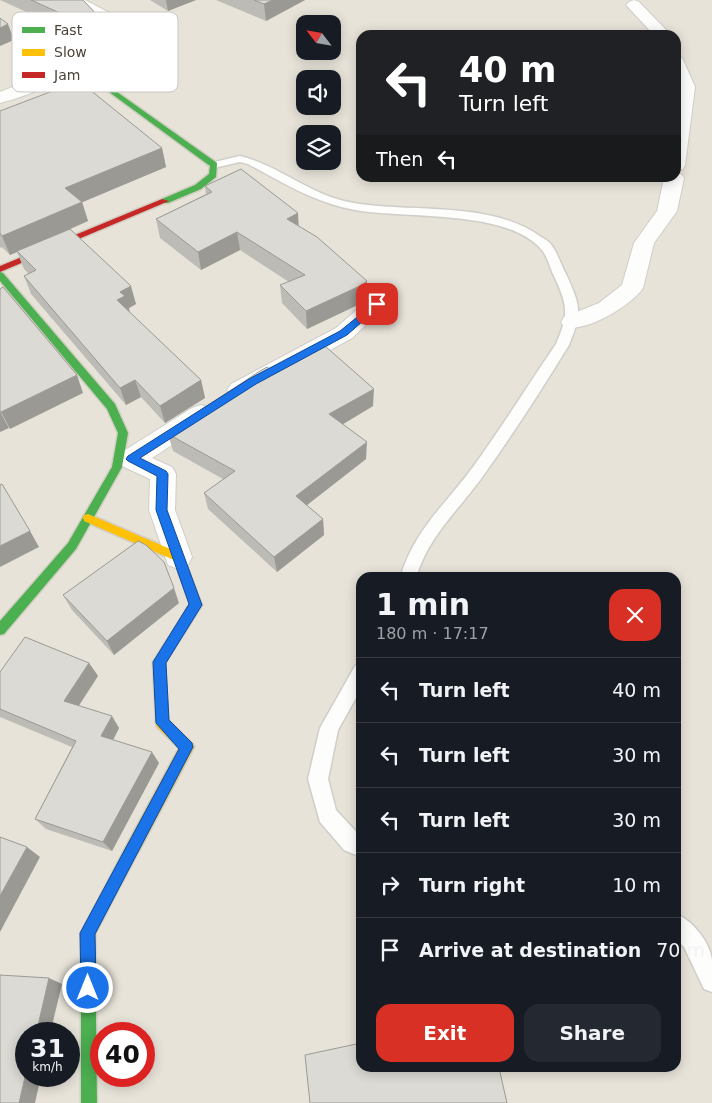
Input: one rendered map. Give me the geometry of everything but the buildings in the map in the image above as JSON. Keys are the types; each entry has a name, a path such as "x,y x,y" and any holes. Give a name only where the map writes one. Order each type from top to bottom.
{"street":[{"path":"81,4 110,0"},
{"path":"81,4 96,12"},
{"path":"634,5 658,30"},
{"path":"681,74 686,87 681,126"},
{"path":"0,98 14,92"},
{"path":"0,269 198,187 213,175 214,165 113,92"},
{"path":"572,322 607,308 632,288 644,243 667,211 673,182"},
{"path":"0,275 111,407 123,433 117,467 72,546 0,630"},
{"path":"90,1103 88,933 187,747 162,723 160,662 196,605 162,510 163,474 131,459 253,381 344,333 377,304"},
{"path":"88,518 178,557"}],"lane":[{"path":"214,165 240,159 252,162 306,191 331,201 357,207 472,216 503,223 528,233 547,247 571,299 572,322 562,345 476,474 426,533 409,572"},
{"path":"356,680 328,728 318,779 327,816 351,842 356,844"},
{"path":"681,928 692,938 712,981"}],"shaded area":[{"path":"0,0 712,0 712,1103 0,1103"}],"traffic: fast":[{"path":"113,92 214,165 213,175 198,187 165,201"},
{"path":"0,275 111,407 123,433 117,467 72,546 0,630"},
{"path":"89,1103 88,933 134,846"}],"traffic: slow":[{"path":"88,518 178,557 196,605 159,662 162,723 187,747 134,846"}],"traffic: jam":[{"path":"0,269 165,201"}],"route":[{"path":"88,988 88,933 187,747 162,723 160,662 196,605 162,510 163,474 131,459 253,381 344,333 377,304"}]}
